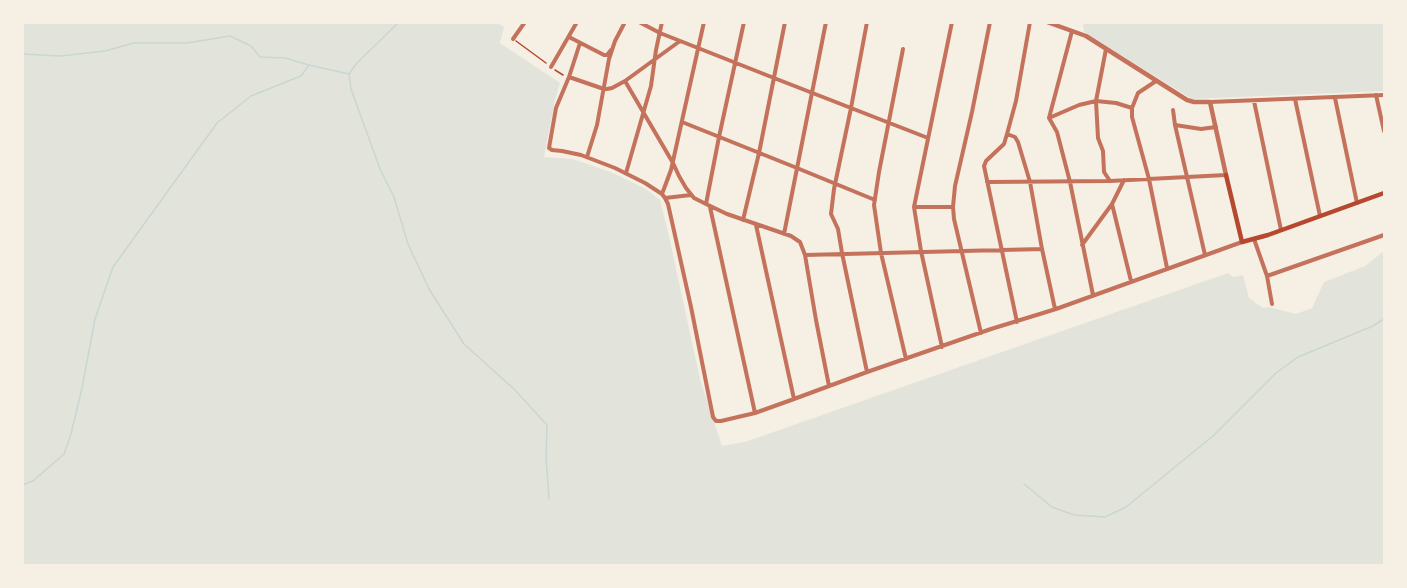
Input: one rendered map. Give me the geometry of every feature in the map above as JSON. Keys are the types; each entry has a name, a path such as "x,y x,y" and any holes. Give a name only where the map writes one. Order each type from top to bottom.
{"main road":[{"path":"1226,175 1242,242 1384,194"}],"street":[{"path":"513,39 525,22"},
{"path":"551,67 577,22"},
{"path":"569,37 604,55 608,54 625,22"},
{"path":"639,22 660,33 928,138"},
{"path":"626,174 651,86 662,22"},
{"path":"663,196 673,163 704,22"},
{"path":"744,22 719,137 708,205 755,412"},
{"path":"743,220 785,22"},
{"path":"784,234 826,22"},
{"path":"867,22 831,213 838,229 867,372"},
{"path":"942,347 914,207 952,22"},
{"path":"981,333 953,207 955,186 990,22"},
{"path":"1017,322 985,164 1002,146 1007,134 1016,101 1030,22"},
{"path":"1047,22 1063,25 1086,36 1187,100 1194,102 1384,95"},
{"path":"1072,31 1048,118 1057,132 1070,182 1093,295"},
{"path":"568,77 603,89 612,88 681,41"},
{"path":"580,43 556,108 550,135 550,149 587,157 626,174 663,196 668,204 713,417 716,421 755,412 794,399 1242,242"},
{"path":"587,157 597,125 613,47"},
{"path":"903,49 879,172 875,210 881,253 906,359"},
{"path":"1106,49 1096,100 1098,138 1103,151 1104,172 1110,181"},
{"path":"625,81 692,195 708,205 800,242 805,255 829,386"},
{"path":"1156,81 1139,91 1132,108 1132,117 1149,179 1167,268"},
{"path":"1376,95 1384,131"},
{"path":"1335,98 1357,203"},
{"path":"1295,99 1320,216"},
{"path":"1048,118 1096,100 1116,102 1132,108"},
{"path":"1254,101 1281,230"},
{"path":"987,182 1110,181 1226,175 1210,102"},
{"path":"1173,110 1205,255"},
{"path":"682,122 875,200"},
{"path":"1175,124 1201,129 1216,127"},
{"path":"1007,134 1015,137 1018,142 1030,182 1056,309"},
{"path":"1082,246 1112,204 1124,180"},
{"path":"663,196 692,195"},
{"path":"1112,204 1131,281"},
{"path":"914,207 953,207"},
{"path":"756,225 794,399"},
{"path":"1267,276 1384,235"},
{"path":"1254,239 1267,276 1272,304"},
{"path":"805,255 1042,249"}],"path":[{"path":"513,39 568,77"}],"shaded area":[{"path":"22,23 498,23 504,27 500,43 560,83 544,157 573,159 613,173 646,189 660,200 700,379 722,446 745,442 1228,273 1233,277 1243,275 1249,298 1263,308 1269,307 1296,314 1312,308 1324,282 1365,266 1384,251 1384,565 23,565"},
{"path":"1083,23 1384,23 1384,91 1192,99 1084,32"}],"waterway":[{"path":"399,22 356,64 349,74 351,89 380,169 394,197 408,244 429,289 464,344 515,390 547,425 546,458 549,499"},
{"path":"22,54 61,56 105,51 134,43 187,43 230,36 251,46 260,57 285,58 349,74"},
{"path":"22,485 33,481 64,454 82,388 95,319 113,267 217,123 251,96 301,76 309,65"},
{"path":"1024,484 1052,507 1074,515 1105,517 1126,507 1213,436 1276,373 1298,357 1373,326 1384,319"}]}
